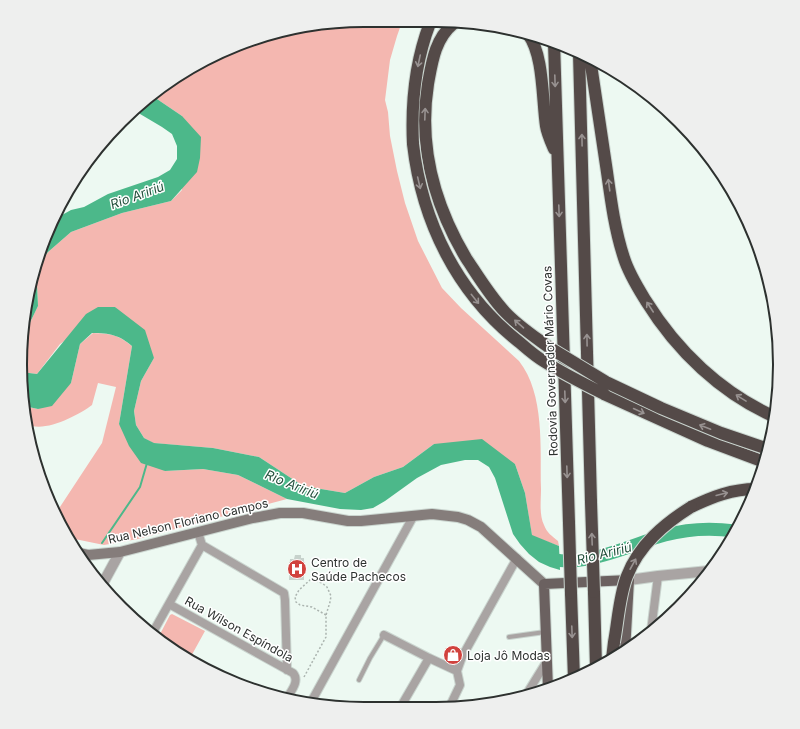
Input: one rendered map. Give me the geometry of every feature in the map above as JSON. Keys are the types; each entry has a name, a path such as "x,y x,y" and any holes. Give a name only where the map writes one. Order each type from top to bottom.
{"highway":[{"path":"429,27 416,77 413,110 413,144 417,173 423,197 435,232 458,276 473,296 484,310 511,336 544,362 604,394 708,441 759,460"},
{"path":"449,28 438,43 427,89 425,121 427,153 438,200 458,244 474,271 505,312 518,324 550,348 606,382 680,417 762,447"},
{"path":"533,42 538,57 546,127 558,159"},
{"name":"Rodovia Governador Mário Covas","path":"554,49 574,672"},
{"path":"579,59 596,661"},
{"path":"591,65 615,223 624,259 631,276 660,323 686,355 707,374 738,397 769,414"},
{"path":"613,651 626,577 632,563 652,537 670,520 690,507 713,496 749,489"}],"main road":[{"name":"Rua Nelson Floriano Campos","path":"87,557 120,552 253,518 281,513 303,514 348,521 413,517 432,514 468,520 481,527 544,584"},
{"path":"548,683 544,584 629,580 625,643"}],"street":[{"path":"313,698 413,517"},
{"path":"198,532 202,545 284,593 287,670"},
{"path":"155,629 202,545"},
{"path":"105,580 120,552"},
{"path":"452,701 460,685 457,671 462,658 517,558"},
{"path":"629,580 702,572"},
{"path":"652,623 658,576"},
{"name":"Rua Wilson Espíndola","path":"169,604 299,677"},
{"path":"384,635 457,671"},
{"path":"403,702 429,658"},
{"path":"530,688 547,661"},
{"path":"290,693 299,677"}],"lane":[{"path":"509,637 546,632"},
{"path":"359,680 384,635"}],"path":[{"path":"299,677 326,637 326,616 331,596 327,587 322,583 311,579 299,590 295,597 296,602 300,605 312,607 326,616"}],"shaded area":[{"path":"400,27 390,60 385,100 388,112 390,136 405,203 418,241 442,288 461,308 519,361 527,374 537,405 539,422 541,517 547,530 558,541 559,546 532,536 525,493 515,464 434,444 403,467 374,477 345,493 303,486 259,457 213,448 153,443 144,438 136,425 134,411 141,381 154,358 115,307 60,344 37,374 27,373 30,323 38,306 37,284 45,256 71,232 122,213 171,201 182,190 182,116 157,99 196,72 235,53 256,45 299,33 342,28"},
{"path":"93,333 114,335 132,346 119,424 165,471 203,469 238,475 287,499 138,539 104,545 76,539 59,508 102,443 116,387 98,383 92,405 78,414 50,425 41,427 32,426 30,407 38,409 71,383 80,344"},
{"path":"172,614 205,631 192,654 161,633 170,615"}],"water":[{"path":"157,99 182,116 201,137 200,158 197,172 171,201 122,213 71,232 45,256 62,215 71,210 84,207 108,194 158,177 170,170 177,159 177,146 172,134 139,114"},
{"path":"37,284 37,285 38,306 30,323 33,299"},
{"path":"98,307 115,307 145,330 154,358 141,381 134,411 136,425 144,438 154,443 213,448 259,457 303,486 345,493 374,477 403,467 434,444 482,439 515,464 525,493 532,535 559,546 560,570 539,562 520,544 513,534 495,478 489,467 478,460 465,460 441,465 417,478 373,508 361,510 340,509 287,499 238,475 203,469 165,471 141,463 129,446 119,424 132,346 123,339 114,335 92,333 80,344 71,383 52,406 38,409 30,407 27,373 37,374 86,314"}],"building":[{"name":"Centro de Saúde Pachecos","path":"295,555 301,555 301,558 304,558 304,580 289,580 290,559 294,559"}],"waterway":[{"path":"102,543 140,487 147,463"},
{"name":"Rio Aririú","path":"543,555 556,560 570,561 587,559 682,531 729,531"}],"place":[{"name":"Centro de Saúde Pachecos","path":"297,569"},
{"name":"Loja Jô Modas","path":"453,655"}]}
